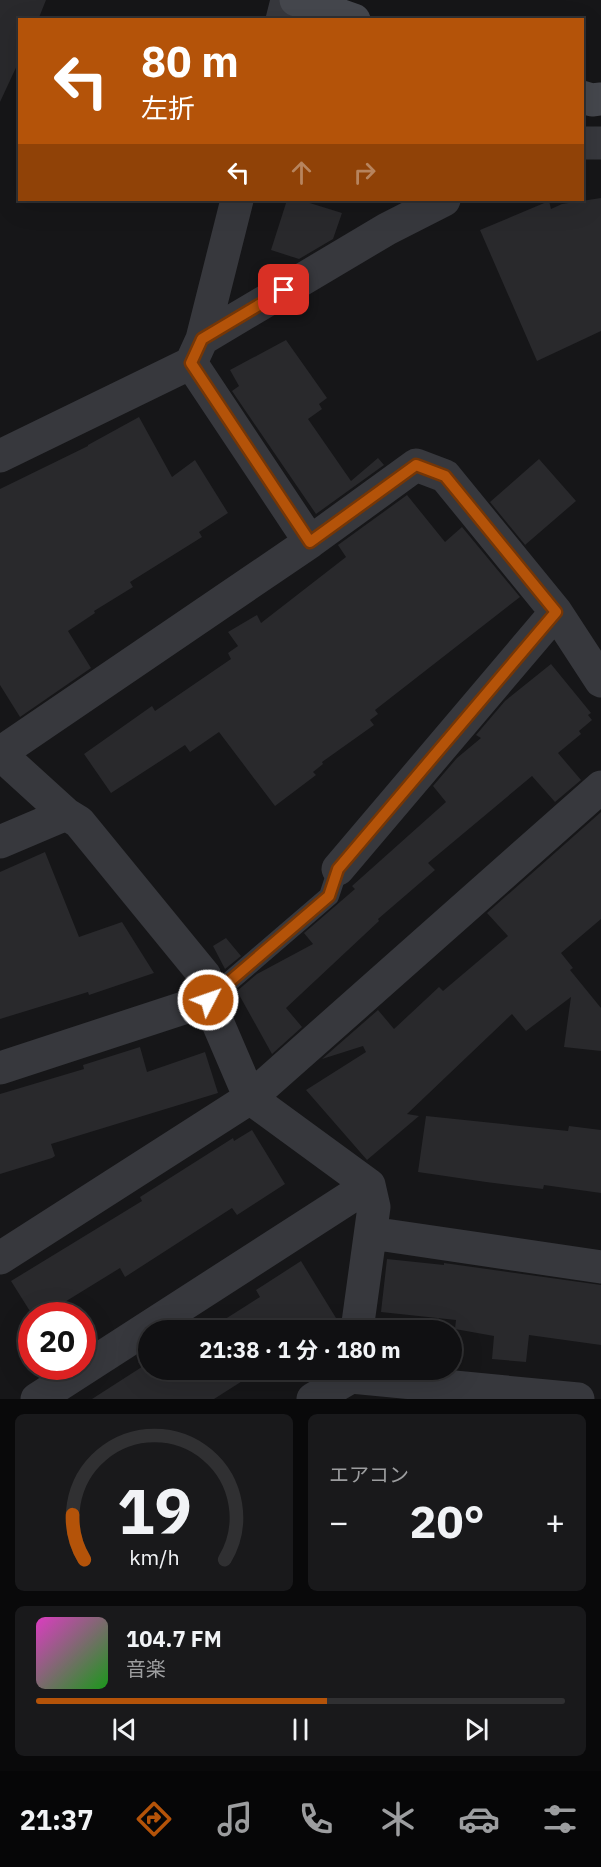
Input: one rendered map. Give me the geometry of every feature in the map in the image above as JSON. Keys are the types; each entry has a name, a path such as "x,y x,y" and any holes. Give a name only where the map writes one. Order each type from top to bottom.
{"street":[{"path":"282,18 287,0"},
{"path":"296,0 348,18"},
{"path":"584,98 601,99"},
{"path":"584,143 601,143"},
{"path":"237,201 196,351 310,542"},
{"path":"0,456 196,351 387,229 442,201"},
{"path":"358,1320 374,1207 369,1185 250,1098 208,1000 205,976 79,822 66,814 0,753 310,542 416,465 445,476 556,612 601,681"},
{"path":"338,869 556,612"},
{"path":"0,1258 250,1098 601,787"},
{"path":"0,842 66,814"},
{"path":"0,1068 208,1000"},
{"path":"37,1399 369,1185"},
{"path":"371,1233 601,1267"},
{"path":"313,1399 341,1380"},
{"path":"412,1380 578,1399"}],"lane":[{"path":"208,1000 329,896 338,869"}],"building":[{"path":"0,0 46,0 39,18 18,18 18,63 0,102"},
{"path":"601,198 601,331 537,361 480,230 549,201 551,209 562,204"},
{"path":"287,201 303,201 342,213 333,239 299,259 271,250"},
{"path":"286,340 327,398 319,404 322,409 308,419 351,481 378,458 384,465 316,514 232,391 239,386 230,370"},
{"path":"139,417 172,477 195,460 228,513 199,532 202,537 130,582 133,587 94,611 95,613 68,631 91,668 20,717 0,685 0,489 88,446"},
{"path":"539,459 576,501 525,545 490,502"},
{"path":"407,495 445,542 462,527 520,597 375,710 378,714 370,720 374,725 322,762 323,764 313,772 316,775 275,806 219,732 190,752 185,745 111,793 84,754 152,706 155,711 231,659 228,653 238,646 228,632 257,615 261,623 346,557 338,545"},
{"path":"551,664 591,713 588,715 592,720 579,731 581,734 558,753 581,780 555,802 532,776 428,863 435,870 378,919 379,921 286,1008 302,1027 272,1054 237,991 257,974 313,944 304,933 355,889 352,886 446,802 433,786 457,758 481,738 476,735 505,701"},
{"path":"601,812 601,919 561,953 573,968 570,970 601,1008 601,1051 564,1047 571,997 526,1031 512,1014 407,1114 419,1116 367,1160 306,1090 366,1052 363,1046 322,1059 378,1010 394,1029 439,987 443,991 508,936 487,913"},
{"path":"45,852 79,937 122,922 154,973 89,995 88,992 0,1019 0,872"},
{"path":"226,938 241,956 225,969 213,946"},
{"path":"140,1047 147,1072 205,1052 218,1093 51,1144 55,1156 52,1158 0,1174 0,1094 84,1069 83,1065"},
{"path":"426,1116 568,1131 569,1126 601,1130 601,1193 544,1185 543,1189 418,1172"},
{"path":"252,1130 285,1184 237,1215 232,1208 125,1277 120,1268 65,1302 24,1302 11,1281 142,1201 140,1197 233,1138 234,1141"},
{"path":"387,1259 444,1265 444,1263 601,1285 601,1345 529,1335 526,1362 492,1359 494,1336 462,1330 462,1320 381,1312"},
{"path":"301,1261 336,1318 332,1320 224,1320 260,1297 256,1290"},
{"path":"138,1369 138,1380 244,1380 214,1399 92,1399"}],"route":[{"path":"208,1000 329,896 338,869 556,612 445,476 416,465 310,542 191,363 202,339 284,290"}]}
